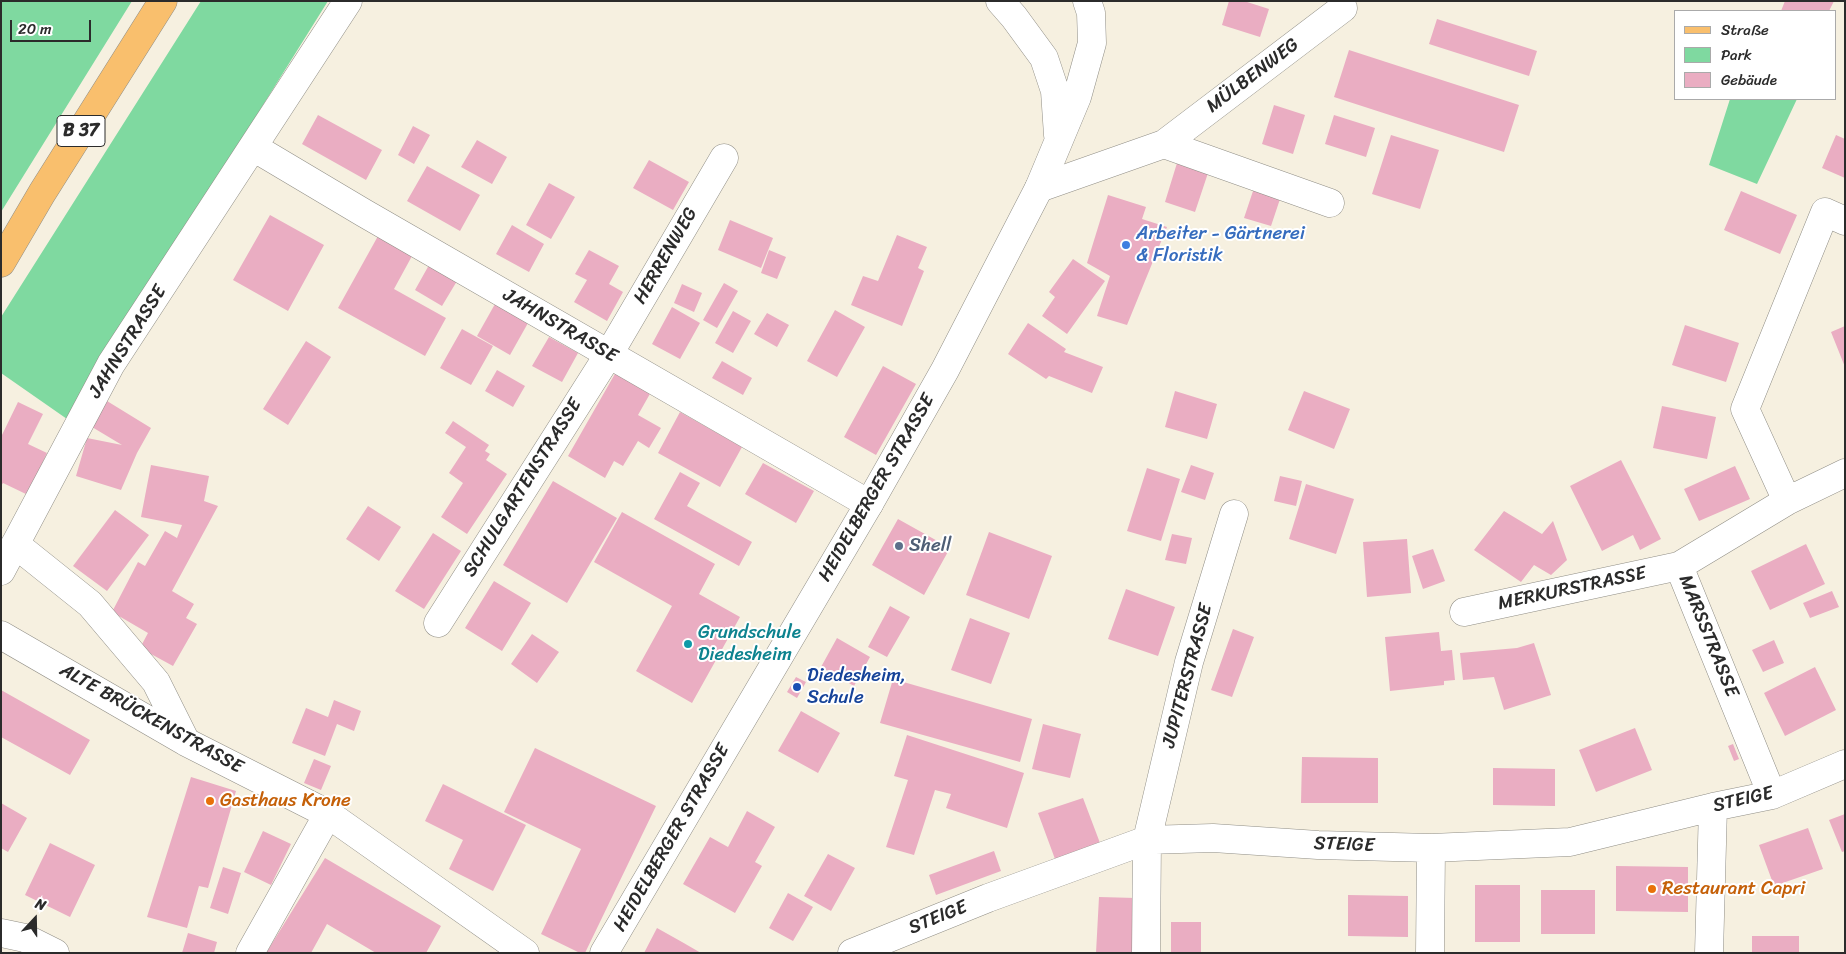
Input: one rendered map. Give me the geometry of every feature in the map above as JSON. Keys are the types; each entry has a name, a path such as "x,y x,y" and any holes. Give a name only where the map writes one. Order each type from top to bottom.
{"main road":[{"name":"B 37","path":"1,263 42,193 163,1"}],"street":[{"name":"JAHNSTRASSE","path":"1,571 111,364 348,1"},
{"path":"1000,1 1044,58 1055,91 1059,142"},
{"name":"HEIDELBERGER STRASSE","path":"604,953 869,504 945,370 1039,188 1077,97 1092,43 1091,13 1087,1"},
{"name":"MÜLBENWEG","path":"1039,188 1164,144 1342,8"},
{"path":"1164,144 1330,202"},
{"name":"JAHNSTRASSE","path":"253,146 364,213 869,504"},
{"name":"HERRENWEG","path":"609,354 724,158"},
{"path":"1787,501 1745,409 1825,212 1845,221"},
{"name":"SCHULGARTENSTRASSE","path":"438,624 609,354"},
{"name":"MARSSTRASSE","path":"1772,795 1679,566 1787,501 1845,472"},
{"name":"JUPITERSTRASSE","path":"1146,953 1147,840 1189,662 1234,514"},
{"path":"14,544 90,604 156,682 186,742"},
{"name":"MERKURSTRASSE","path":"1464,612 1679,566"},
{"name":"ALTE BRÜCKENSTRASSE","path":"1,635 186,742 328,814 525,953"},
{"name":"STEIGE","path":"852,953 988,898 1147,840 1213,838 1318,845 1432,848 1570,842 1713,807 1772,795 1845,764"},
{"path":"1709,953 1713,807"},
{"path":"250,953 328,814"},
{"path":"1430,953 1432,848"},
{"path":"1,933 25,938 55,953"}],"green space":[{"path":"1,1 132,1 1,212"},
{"path":"201,1 328,1 67,419 1,373 1,317"},
{"path":"1730,100 1797,100 1757,184 1709,165"}],"building":[{"path":"1229,1 1244,1 1269,9 1260,37 1222,25"},
{"path":"1785,1 1834,1 1830,10 1781,10"},
{"path":"1437,19 1537,51 1529,76 1429,44"},
{"path":"1349,50 1519,105 1504,152 1334,97"},
{"path":"1274,105 1305,115 1293,154 1262,144"},
{"path":"318,115 382,150 366,180 302,144"},
{"path":"1334,115 1375,128 1366,157 1325,144"},
{"path":"413,126 430,135 414,164 398,155"},
{"path":"1391,135 1439,150 1420,209 1372,194"},
{"path":"1836,135 1845,139 1845,178 1822,168"},
{"path":"477,140 507,157 492,184 461,167"},
{"path":"649,160 689,182 673,210 633,188"},
{"path":"1177,163 1208,173 1195,212 1165,202"},
{"path":"427,166 480,195 460,231 407,201"},
{"path":"549,183 575,197 551,239 526,225"},
{"path":"1254,188 1281,196 1271,226 1244,218"},
{"path":"1741,191 1797,215 1780,254 1724,230"},
{"name":"Arbeiter - Gärtnerei & Floristik","path":"1108,195 1146,207 1142,219 1167,227 1127,325 1097,316 1110,276 1087,263"},
{"path":"270,215 324,245 288,311 233,280"},
{"path":"730,220 773,238 761,268 718,250"},
{"path":"512,225 544,244 529,272 496,254"},
{"path":"897,235 927,247 918,268 924,271 902,326 851,305 863,276 878,281"},
{"path":"378,236 412,256 394,289 446,318 425,356 338,308"},
{"path":"589,250 619,266 609,284 623,292 607,321 574,302 587,280 575,274"},
{"path":"769,250 786,257 777,279 761,273"},
{"path":"1073,259 1105,281 1067,334 1042,316 1055,297 1049,292"},
{"path":"429,265 457,281 442,306 415,290"},
{"path":"724,283 738,291 717,328 703,320"},
{"path":"682,284 702,293 694,312 674,303"},
{"path":"495,304 528,323 510,355 477,336"},
{"path":"672,307 700,323 680,359 652,344"},
{"path":"835,310 865,327 837,377 807,361"},
{"path":"733,311 751,321 733,353 715,343"},
{"path":"767,313 789,325 777,347 754,334"},
{"path":"1028,323 1066,349 1064,352 1103,367 1092,393 1049,376 1046,379 1008,354"},
{"path":"1685,325 1739,343 1726,382 1672,365"},
{"path":"1845,326 1845,367 1831,332"},
{"path":"462,329 493,346 471,385 440,368"},
{"path":"549,337 578,353 562,382 532,366"},
{"path":"306,341 331,357 288,425 263,409"},
{"path":"722,361 752,378 743,395 712,378"},
{"path":"883,366 916,384 876,455 844,437"},
{"path":"497,370 525,386 513,407 485,391"},
{"path":"616,372 651,392 638,415 661,428 649,448 638,441 623,466 614,461 605,478 568,456"},
{"path":"1175,391 1217,404 1207,439 1165,427"},
{"path":"1304,391 1350,409 1334,449 1288,430"},
{"path":"107,401 151,428 137,453 121,490 76,476 87,438 122,445 92,427"},
{"path":"18,402 43,414 28,444 47,453 28,495 3,483 1,486 1,437"},
{"path":"1662,406 1716,417 1707,459 1653,448"},
{"path":"680,412 742,447 720,487 658,453"},
{"path":"453,421 489,445 485,451 490,454 486,460 507,474 467,534 441,517 463,483 449,473 466,447 445,433"},
{"path":"1621,460 1661,539 1640,550 1633,535 1602,551 1570,486"},
{"path":"763,463 814,491 796,523 745,494"},
{"path":"151,465 209,476 204,501 218,506 172,591 194,604 186,618 197,624 173,666 140,648 148,633 112,612 138,562 145,566 165,531 177,538 182,525 141,517"},
{"path":"1191,465 1214,473 1205,500 1181,492"},
{"path":"1735,466 1750,499 1699,521 1684,489"},
{"path":"1147,468 1180,479 1161,541 1127,531"},
{"path":"680,472 700,483 687,506 752,542 739,566 654,519"},
{"path":"1280,476 1302,481 1296,506 1274,501"},
{"path":"553,481 617,518 567,603 503,565"},
{"path":"1306,484 1354,499 1336,554 1289,539"},
{"path":"368,506 401,527 379,561 346,539"},
{"path":"115,510 149,535 107,591 73,566"},
{"path":"1504,511 1542,534 1553,521 1567,560 1551,575 1534,565 1521,582 1474,550"},
{"path":"622,512 715,564 699,594 740,617 692,703 636,671 672,606 594,562"},
{"path":"898,519 950,548 924,595 872,565"},
{"path":"989,532 1052,556 1029,619 966,595"},
{"path":"433,533 461,551 424,609 395,591"},
{"path":"1172,534 1192,538 1186,564 1165,560"},
{"path":"1407,539 1411,593 1367,597 1363,542"},
{"path":"1806,544 1825,584 1770,610 1751,571"},
{"path":"1433,549 1445,581 1423,589 1412,556"},
{"path":"494,581 531,603 502,651 465,628"},
{"path":"1126,589 1175,607 1158,656 1108,639"},
{"path":"1832,591 1839,607 1810,618 1803,603"},
{"path":"890,606 910,617 887,657 868,647"},
{"path":"970,618 1010,633 991,684 951,670"},
{"path":"1233,629 1254,637 1232,697 1211,690"},
{"path":"1439,632 1441,651 1452,650 1455,680 1444,681 1444,685 1390,691 1385,637"},
{"path":"532,634 559,652 537,683 511,664"},
{"path":"837,638 870,657 854,686 821,667"},
{"path":"1774,640 1784,663 1763,672 1752,650"},
{"path":"1534,643 1551,695 1504,710 1494,677 1463,680 1460,653 1517,648"},
{"path":"1815,667 1836,710 1785,736 1764,693"},
{"path":"796,677 806,682 797,698 787,692"},
{"path":"893,679 1032,719 1020,762 880,723"},
{"path":"1,690 90,740 70,775 1,737"},
{"path":"334,700 361,711 354,731 337,724 325,756 292,743 306,708 328,717"},
{"path":"801,711 840,733 818,773 778,751"},
{"path":"1043,724 1081,734 1070,778 1032,769"},
{"path":"1635,728 1652,770 1596,792 1579,750"},
{"path":"907,735 1024,773 1007,828 946,808 951,794 935,790 914,855 886,847 908,780 894,776"},
{"path":"1733,744 1739,759 1734,761 1728,746"},
{"path":"535,748 656,806 585,953 580,953 541,934 581,849 504,812"},
{"path":"1302,757 1378,758 1378,803 1301,803"},
{"path":"314,759 331,766 321,790 304,783"},
{"path":"1493,768 1555,769 1555,806 1493,805"},
{"path":"191,777 236,791 208,888 199,886 187,928 147,917"},
{"path":"443,784 526,825 493,891 449,869 463,840 425,821"},
{"path":"1083,798 1100,843 1055,859 1038,813"},
{"path":"1,803 27,818 8,852 1,848"},
{"path":"747,811 775,827 755,862 762,866 735,913 683,884 710,837 728,847"},
{"path":"1845,814 1845,851 1842,852 1829,820"},
{"path":"1808,828 1823,869 1774,886 1759,845"},
{"path":"263,831 291,844 271,885 244,872"},
{"path":"50,843 95,865 70,917 25,895"},
{"path":"994,851 1001,871 936,895 929,875"},
{"path":"828,854 855,868 831,911 804,896"},
{"path":"325,858 441,926 426,953 376,953 327,924 311,953 266,953"},
{"name":"Restaurant Capri","path":"1616,866 1688,867 1688,912 1616,911"},
{"path":"223,867 241,873 228,914 210,908"},
{"path":"1475,885 1520,885 1520,942 1475,942"},
{"path":"1541,890 1595,890 1595,934 1541,934"},
{"path":"788,893 813,907 793,941 769,928"},
{"path":"1348,895 1408,896 1408,937 1348,936"},
{"path":"1099,897 1136,898 1133,953 1096,953"},
{"path":"1171,922 1201,922 1201,953 1171,953"},
{"path":"657,928 682,942 701,953 644,953"},
{"path":"188,933 217,942 214,953 182,953"},
{"path":"1752,936 1799,936 1799,953 1752,953"}],"place":[{"name":"Arbeiter - Gärtnerei & Floristik","path":"1126,245"},
{"name":"Shell","path":"899,546"},
{"name":"Grundschule Diedesheim","path":"688,644"},
{"name":"Diedesheim, Schule","path":"797,687"},
{"name":"Gasthaus Krone","path":"210,801"},
{"name":"Restaurant Capri","path":"1652,889"}]}
